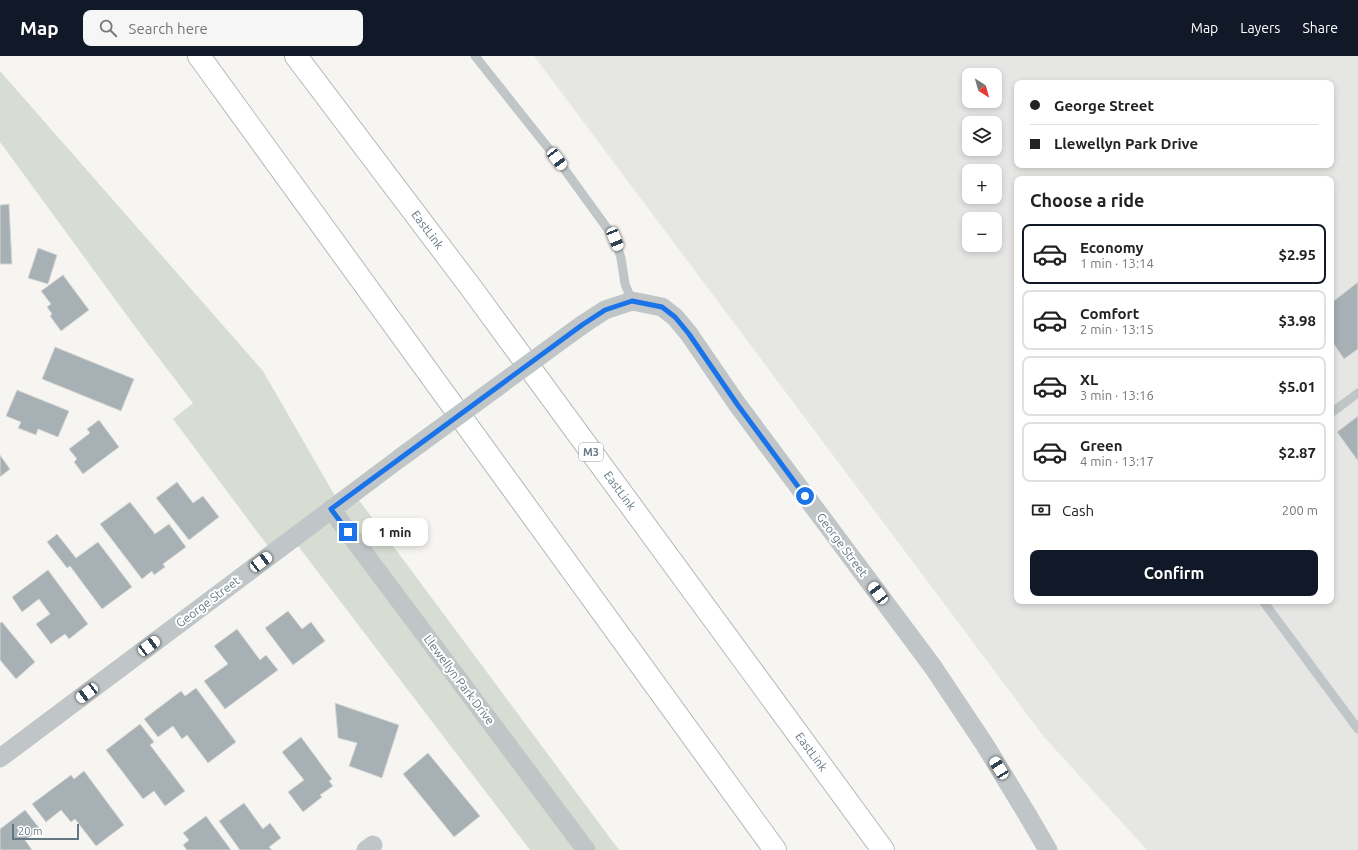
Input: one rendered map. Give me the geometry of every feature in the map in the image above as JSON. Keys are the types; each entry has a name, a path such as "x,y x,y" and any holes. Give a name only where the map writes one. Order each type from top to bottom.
{"highway":[{"path":"199,56 775,850"},
{"name":"EastLink","path":"296,56 472,289 883,850"}],"street":[{"name":"George Street","path":"0,758 331,509 582,325 605,310 632,301 662,307 675,317 689,334 737,404 933,667 985,745 1048,850"},
{"name":"Llewellyn Park Drive","path":"331,509 586,850"}],"lane":[{"path":"475,56 557,159 615,239 621,258 625,284 632,301"},
{"path":"1334,411 1358,393"},
{"path":"1265,604 1358,729"}],"shaded area":[{"path":"534,56 1358,56 1358,850 1147,850 1044,737"},
{"path":"0,71 263,371 339,503 353,492 619,850 530,850 292,538 273,553 173,419 193,403 139,332 0,142"}],"building":[{"path":"9,204 12,264 0,264 0,205"},
{"path":"38,248 57,255 48,284 28,278"},
{"path":"63,275 89,310 61,331 50,316 52,314 47,307 51,304 41,291"},
{"path":"1358,282 1358,349 1344,359 1334,344 1334,301"},
{"path":"55,347 134,379 121,411 42,379"},
{"path":"17,390 69,411 58,437 38,429 36,435 18,428 21,422 6,416"},
{"path":"1358,416 1358,461 1337,432"},
{"path":"99,420 119,447 83,474 74,462 77,459 69,449 90,433 87,429"},
{"path":"0,455 10,469 0,477"},
{"path":"177,482 193,503 203,496 219,517 189,540 156,498"},
{"path":"130,502 155,534 169,524 186,547 163,564 165,567 154,575 152,571 142,579 100,524"},
{"path":"57,534 76,558 98,542 132,587 102,609 70,566 67,568 47,542"},
{"path":"48,570 88,624 69,639 65,634 51,644 36,624 50,614 39,599 22,612 12,597"},
{"path":"288,611 302,629 311,622 325,641 293,665 265,628"},
{"path":"2,622 35,662 16,679 0,660 0,623"},
{"path":"237,629 260,660 266,655 278,670 225,709 204,681 228,664 214,646"},
{"path":"196,688 236,742 208,763 187,735 182,739 173,726 158,737 144,719 181,691 185,696"},
{"path":"335,703 399,725 382,778 349,766 357,743 338,738"},
{"path":"140,724 154,742 150,745 185,791 165,806 154,791 143,799 106,750"},
{"path":"301,737 332,779 329,781 333,786 320,795 322,797 303,812 288,792 304,780 282,752"},
{"path":"428,753 480,816 454,837 403,774"},
{"path":"84,771 124,825 96,846 75,819 71,822 61,810 46,822 32,804 71,775 74,779"},
{"path":"244,803 263,829 270,823 281,838 269,847 272,850 240,850 219,821"},
{"path":"25,810 40,829 25,840 32,850 0,850 0,829"},
{"path":"206,816 231,850 187,850 183,845 189,840 183,833"}],"route":[{"path":"348,532 331,509 596,315 605,310 632,301 649,303 662,307 675,317 689,334 737,404 805,496"}]}
